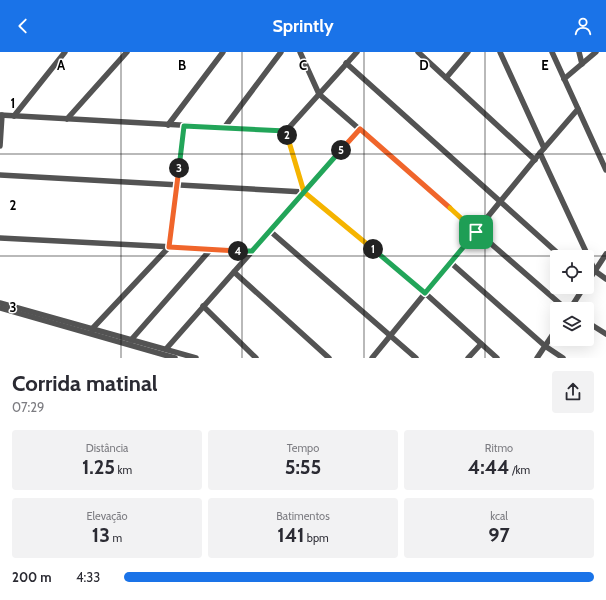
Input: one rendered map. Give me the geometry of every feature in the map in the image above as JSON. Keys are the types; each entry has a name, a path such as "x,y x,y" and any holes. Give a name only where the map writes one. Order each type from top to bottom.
{"street":[{"path":"14,116 65,52"},
{"path":"67,119 127,52"},
{"path":"168,125 222,52"},
{"path":"224,128 281,52"},
{"path":"300,52 319,94 558,302"},
{"path":"286,131 357,52"},
{"path":"418,52 535,160"},
{"path":"446,78 468,52"},
{"path":"500,52 544,148"},
{"path":"552,52 606,170"},
{"path":"578,52 582,64"},
{"path":"564,78 596,52"},
{"path":"346,63 554,250"},
{"path":"372,358 544,148 578,109"},
{"path":"0,146 1,115 286,131"},
{"path":"92,329 169,247 184,126"},
{"path":"166,350 360,129"},
{"path":"286,131 304,192 425,293 497,358"},
{"path":"540,153 595,271 606,279"},
{"path":"0,175 304,192"},
{"path":"270,231 416,358"},
{"path":"0,238 252,251"},
{"path":"131,340 211,249"},
{"path":"595,271 606,254"},
{"path":"450,262 545,346 563,358"},
{"path":"234,272 329,358"},
{"path":"0,303 196,358"},
{"path":"204,306 256,358"},
{"path":"0,308 175,358"},
{"path":"594,326 606,334"},
{"path":"537,358 550,338"},
{"path":"468,358 481,344"}],"route":[{"path":"476,232 360,129 332,160 304,192 270,231 252,251 169,247 184,126 286,131 304,192 425,293 476,232"}]}
